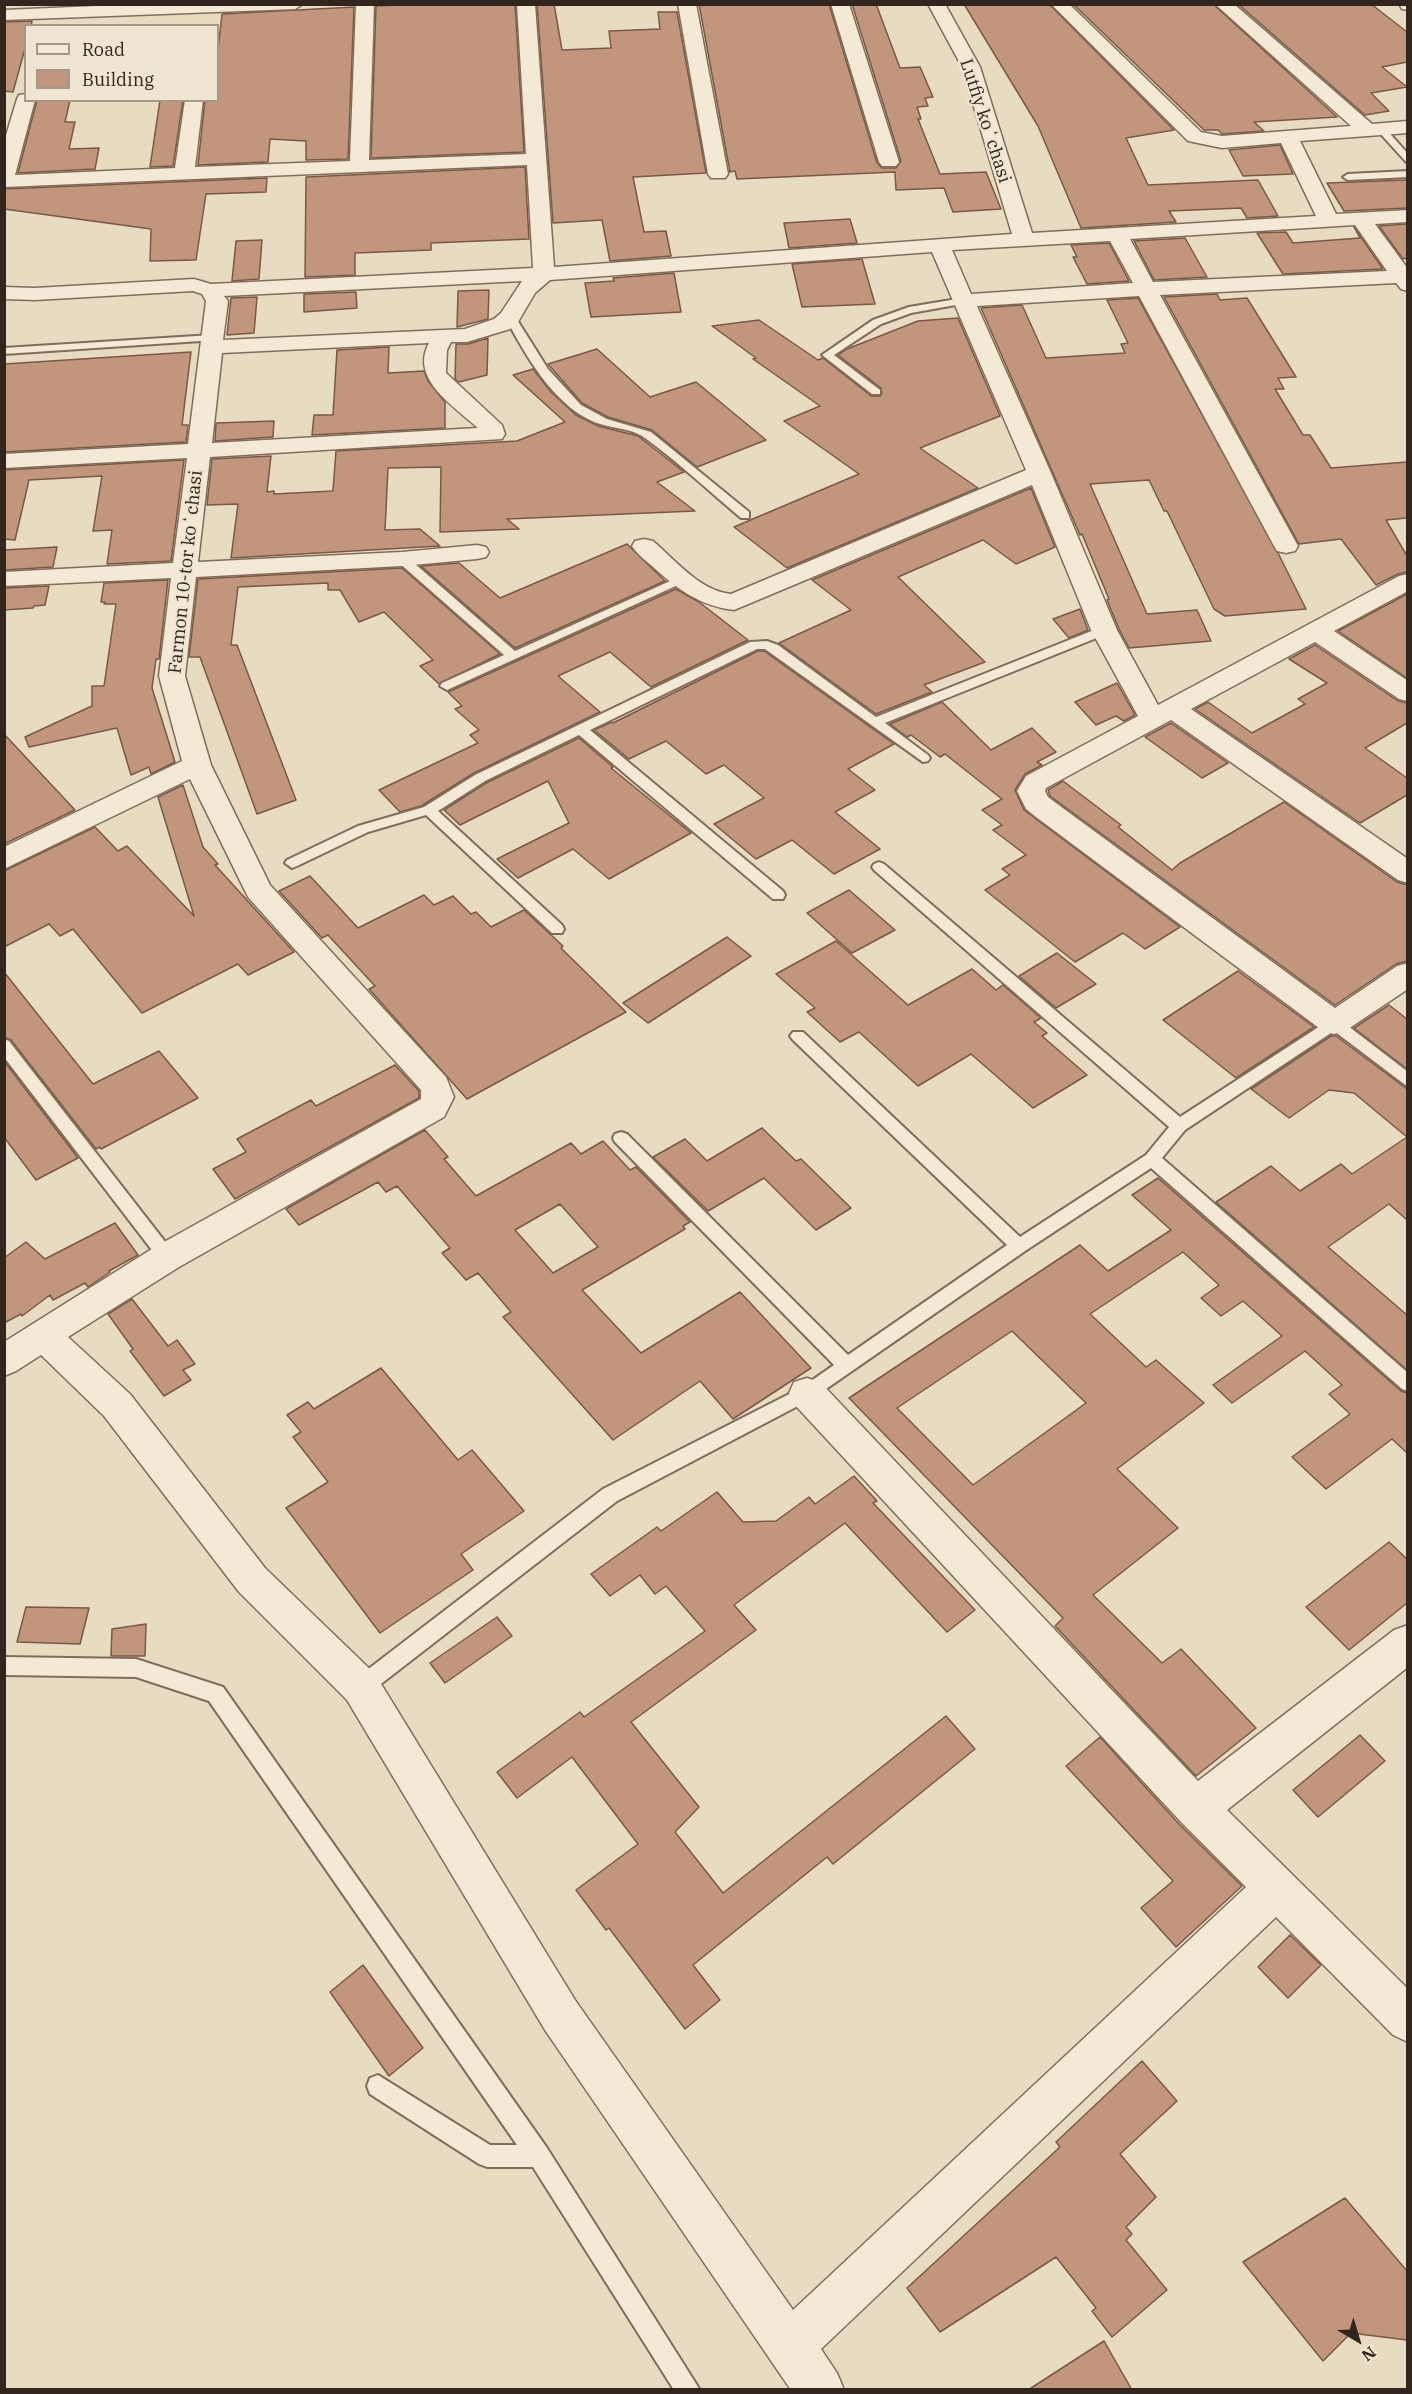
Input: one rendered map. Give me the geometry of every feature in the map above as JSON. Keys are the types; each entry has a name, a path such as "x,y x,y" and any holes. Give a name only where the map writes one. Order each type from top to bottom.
{"street":[{"path":"4,15 295,4"},
{"path":"360,167 365,4"},
{"path":"526,4 544,274"},
{"path":"687,4 718,174"},
{"path":"840,4 889,162"},
{"name":"Lutfiy koʻchasi","path":"936,4 971,67 1024,241"},
{"path":"1059,4 1195,137 1222,142 1407,127"},
{"path":"1223,4 1374,130"},
{"path":"204,24 207,6"},
{"path":"25,102 4,180 536,159"},
{"path":"184,174 194,102"},
{"path":"1288,137 1329,221"},
{"path":"4,293 35,294 194,285 210,290 544,274 939,245 1407,216"},
{"path":"1361,219 1405,279"},
{"path":"1117,235 1144,289 1286,546"},
{"path":"939,245 1039,473 1104,630 1162,714 1407,873"},
{"path":"212,343 443,337 486,330 510,318 526,289 544,274"},
{"path":"963,301 1144,289 1405,279"},
{"name":"Farmon 10-tor koʻchasi","path":"167,1257 433,1108 438,1101 435,1085 258,890 197,765 172,676 217,301 210,290"},
{"path":"4,461 494,434 494,430 444,386 435,373 436,350 443,337"},
{"path":"644,546 683,580 714,600 725,602 740,600 1039,473"},
{"path":"4,579 186,568 402,559 477,552"},
{"path":"1407,581 1036,782 1031,791 1036,802 1334,1023 1407,974"},
{"path":"1315,630 1407,693"},
{"path":"4,859 197,765"},
{"path":"4,1361 167,1257"},
{"path":"43,1335 117,1405 252,1580 361,1687 560,2014 820,2390"},
{"path":"807,1393 1196,1808 1407,2020"},
{"path":"1196,1808 1407,1643"},
{"path":"789,2346 1276,1888"}],"lane":[{"path":"1374,130 1407,161"},
{"path":"1348,177 1407,174"},
{"path":"876,392 827,355 878,322 909,310 963,301"},
{"path":"510,318 527,350 557,386 588,415 647,434 745,515"},
{"path":"4,351 212,343"},
{"path":"402,559 513,656"},
{"path":"447,686 683,580"},
{"path":"875,722 1104,630"},
{"path":"292,863 363,829 429,810 480,778 755,645 773,648 923,758"},
{"path":"580,729 778,895"},
{"path":"429,810 557,929"},
{"path":"879,867 1179,1126"},
{"path":"361,1687 610,1495 807,1393 1019,1246 1152,1159 1179,1126 1334,1023 1407,1081"},
{"path":"798,1036 1019,1246"},
{"path":"4,1045 167,1257"},
{"path":"621,1138 847,1366"},
{"path":"1152,1159 1407,1384"},
{"path":"4,1666 136,1668 216,1694 539,2156 688,2390"},
{"path":"378,2086 487,2156 539,2156"}],"building":[{"path":"515,4 524,152 371,158 376,6"},
{"path":"537,4 554,4 562,50 611,48 609,31 660,29 658,12 677,12 706,173 633,177 644,232 666,231 671,256 610,261 602,220 553,223"},
{"path":"699,4 829,4 877,163 882,168 896,168 901,161 852,4 876,4 900,68 920,67 933,97 925,98 928,106 917,107 921,119 918,119 940,174 986,172 1001,209 953,212 944,188 896,190 895,172 737,179 735,171 730,172"},
{"path":"964,4 1049,4 1174,130 1126,138 1148,185 1258,180 1278,216 1247,218 1241,208 1169,211 1176,222 1081,228 1038,126"},
{"path":"1073,4 1213,4 1337,117 1254,122 1264,131 1222,134 1218,130 1204,130"},
{"path":"1238,4 1371,4 1407,32 1407,62 1382,67 1407,87 1371,93 1389,111 1365,115"},
{"path":"354,7 348,159 306,160 306,141 270,139 268,162 198,165 205,102 219,102 219,41 222,14"},
{"path":"32,21 31,24 24,24 24,52 13,92 4,91 4,22"},
{"path":"36,102 70,102 65,122 75,122 69,149 99,148 95,169 18,173"},
{"path":"160,102 183,102 173,166 150,167"},
{"path":"1280,145 1293,174 1243,176 1229,150"},
{"path":"525,167 529,239 431,243 431,250 355,253 355,275 305,277 306,177"},
{"path":"267,178 266,192 206,194 196,260 150,261 151,229 4,209 4,189"},
{"path":"1407,180 1407,208 1344,211 1327,183"},
{"path":"850,219 857,243 789,248 784,223"},
{"path":"1407,224 1407,258 1403,259 1379,226"},
{"path":"1354,227 1383,269 1283,274 1257,233 1286,232 1293,243 1360,238"},
{"path":"1185,238 1207,277 1154,280 1134,241"},
{"path":"262,240 259,279 232,281 236,241"},
{"path":"1109,243 1129,281 1087,284 1073,257 1077,257 1071,245"},
{"path":"862,259 875,304 802,307 792,264"},
{"path":"674,273 681,312 591,317 585,283 614,281 613,278"},
{"path":"489,290 488,319 457,327 458,291"},
{"path":"356,292 357,308 304,312 304,294"},
{"path":"1217,294 1220,300 1247,298 1296,377 1278,378 1284,389 1275,389 1303,435 1310,435 1331,468 1407,462 1407,518 1386,520 1407,556 1407,572 1376,585 1341,539 1299,544 1164,297"},
{"path":"257,297 254,333 227,335 231,298"},
{"path":"1138,298 1278,553 1306,609 1225,616 1214,609 1167,511 1164,511 1149,480 1090,484 1147,614 1197,610 1211,641 1129,648 1107,600 1109,599 1082,534 1080,535 981,308 1022,305 1046,358 1125,353 1121,344 1128,343 1107,300"},
{"path":"958,318 1000,416 920,448 978,488 787,568 734,527 859,474 784,421 820,406 753,359 756,358 712,326 759,320 818,360 823,358 871,396 880,396 881,388 838,355 847,349 918,321"},
{"path":"488,338 487,375 459,382 455,379 456,344 468,344"},
{"path":"389,347 388,373 424,371 428,381 445,402 445,428 312,435 314,415 333,415 337,350"},
{"path":"597,349 650,397 696,382 766,440 697,467 652,430 608,417 582,403 548,364"},
{"path":"191,352 182,425 188,425 186,442 4,452 4,364"},
{"path":"533,369 551,392 576,415 598,426 638,436 684,472 657,482 695,511 507,519 519,529 440,532 441,467 388,468 385,530 420,529 440,546 231,558 238,504 207,505 212,459 271,456 267,492 274,491 274,494 333,491 336,451 517,441 565,422 513,375"},
{"path":"274,421 273,437 215,441 216,423"},
{"path":"184,460 171,561 107,564 112,530 93,531 102,476 29,480 15,540 4,539 4,470"},
{"path":"1031,488 1055,547 1016,564 983,540 898,577 985,662 924,685 932,692 876,714 779,643 851,610 812,580"},
{"path":"627,544 665,581 515,648 421,566 459,563 500,598"},
{"path":"57,547 53,567 4,570 4,550"},
{"path":"402,568 500,654 439,684 420,666 433,660 384,612 359,622 340,590 328,590 328,583 238,587 231,645 237,645 296,800 257,814 200,657 189,657 198,579"},
{"path":"168,580 159,659 156,659 152,688 175,762 151,774 149,767 131,775 117,728 29,747 25,737 92,706 92,686 104,686 116,604 101,602 104,583"},
{"path":"49,586 45,605 4,610 4,588"},
{"path":"676,589 699,602 748,640 651,687 610,652 558,676 600,712 474,773 421,806 400,812 379,790 478,743 470,735 479,730 455,709 462,706 448,692"},
{"path":"1407,594 1407,678 1338,631"},
{"path":"1080,609 1088,630 1069,638 1053,619"},
{"path":"1315,645 1398,701 1407,703 1407,723 1365,748 1407,778 1407,795 1360,823 1195,709 1208,702 1252,733 1305,704 1298,699 1327,683 1289,659"},
{"path":"758,651 764,651 894,744 848,769 875,790 835,812 880,849 834,874 792,840 756,859 714,824 764,798 724,765 706,774 666,741 629,759 594,730 613,723"},
{"path":"1117,683 1135,715 1124,721 1116,716 1096,725 1075,702"},
{"path":"942,702 991,750 1032,728 1056,752 1037,762 1042,765 1025,774 1015,790 1024,810 1180,927 1145,949 1123,933 1075,962 985,890 1010,875 1002,869 1026,855 993,830 1002,825 982,810 1002,799 945,754 940,757 911,735 907,737 890,724"},
{"path":"1171,723 1228,763 1202,778 1145,737"},
{"path":"4,734 75,810 4,844"},
{"path":"579,738 613,767 611,768 691,833 609,879 573,849 518,878 497,859 569,823 548,781 460,825 444,810 486,783"},
{"path":"1063,781 1121,825 1118,827 1172,870 1180,863 1284,802 1397,882 1407,885 1407,961 1396,964 1335,1005 1050,796 1048,790"},
{"path":"183,785 203,847 218,864 215,865 294,952 248,975 238,964 142,1013 73,929 60,936 49,924 4,947 4,871 95,827 118,851 127,846 194,916 158,797"},
{"path":"310,876 358,928 424,895 434,905 453,896 471,914 476,912 491,927 524,910 563,946 561,948 626,1012 467,1099 369,989 375,986 328,935 322,938 279,891"},
{"path":"849,890 895,930 852,953 807,913"},
{"path":"727,937 751,956 648,1023 623,1003"},
{"path":"836,941 908,1005 972,969 996,990 1003,985 1041,1018 1034,1022 1047,1033 1042,1036 1087,1075 1033,1108 971,1054 918,1086 859,1032 840,1042 807,1012 815,1008 776,974"},
{"path":"1057,953 1096,984 1056,1008 1019,976"},
{"path":"1238,971 1314,1027 1236,1078 1163,1020"},
{"path":"4,972 93,1084 159,1051 198,1098 101,1149 100,1147 96,1149 11,1040 4,1037"},
{"path":"1389,1005 1407,1019 1407,1069 1354,1028"},
{"path":"1331,1036 1336,1036 1407,1089 1407,1137 1354,1093 1329,1090 1289,1118 1251,1089"},
{"path":"4,1061 78,1158 36,1180 4,1137"},
{"path":"395,1065 419,1091 419,1098 235,1199 213,1169 246,1152 237,1139 311,1100 316,1106"},
{"path":"762,1128 796,1161 801,1159 851,1208 816,1230 764,1178 708,1211 653,1157 685,1139 707,1161"},
{"path":"425,1130 448,1157 444,1159 476,1196 571,1143 581,1154 603,1141 630,1170 636,1167 690,1222 683,1226 685,1229 582,1290 641,1353 740,1292 811,1368 733,1419 700,1381 613,1440 503,1317 511,1312 478,1273 466,1280 442,1253 450,1248 397,1186 386,1192 378,1182 299,1225 286,1209","holes":["560,1204 598,1247 553,1273 515,1230"]},
{"path":"1407,1137 1407,1220 1389,1204 1328,1247 1407,1315 1407,1370 1216,1202 1271,1166 1300,1191 1341,1164 1352,1174"},
{"path":"1158,1178 1401,1391 1407,1393 1407,1453 1392,1439 1326,1489 1292,1457 1350,1414 1329,1394 1342,1385 1305,1351 1232,1403 1213,1385 1282,1336 1243,1301 1221,1316 1201,1298 1219,1285 1183,1252 1090,1314 1146,1367 1156,1360 1204,1403 1117,1469 1178,1528 1093,1595 1162,1663 1181,1649 1256,1728 1196,1776 1055,1626 1063,1618 849,1398 1080,1245 1108,1271 1171,1230 1132,1195","holes":["1012,1331 1086,1403 973,1485 897,1408"]},
{"path":"115,1223 138,1255 109,1271 88,1287 85,1283 53,1300 50,1295 22,1316 21,1314 4,1323 4,1258 26,1242 45,1259"},
{"path":"132,1299 168,1346 177,1340 195,1364 183,1370 191,1380 164,1396 130,1351 133,1349 108,1314"},
{"path":"381,1368 458,1460 472,1450 524,1511 461,1554 473,1570 380,1633 286,1508 328,1482 293,1437 301,1432 287,1415 308,1402 314,1409"},
{"path":"854,1476 877,1501 873,1503 975,1610 947,1632 845,1523 734,1605 756,1630 631,1722 699,1807 675,1832 723,1893 946,1716 975,1749 833,1864 827,1857 693,1965 720,2000 685,2029 609,1928 606,1930 576,1890 638,1844 572,1757 517,1798 497,1772 580,1712 584,1717 705,1631 666,1586 655,1594 640,1575 610,1596 591,1574 657,1527 661,1531 717,1492 743,1522 776,1521 809,1497 815,1504"},
{"path":"1389,1542 1407,1559 1407,1603 1349,1650 1306,1607"},
{"path":"26,1607 89,1608 80,1644 17,1642"},
{"path":"497,1617 512,1636 445,1683 430,1663"},
{"path":"146,1624 145,1656 111,1656 112,1629"},
{"path":"1360,1735 1385,1761 1318,1817 1293,1790"},
{"path":"1100,1737 1179,1824 1242,1886 1176,1947 1141,1908 1173,1881 1066,1766"},
{"path":"1290,1935 1321,1965 1288,1998 1258,1967"},
{"path":"363,1965 423,2048 389,2076 330,1992"},
{"path":"1142,2061 1177,2101 1120,2154 1156,2197 1126,2227 1132,2234 1126,2240 1167,2290 1112,2337 1092,2311 1096,2308 1056,2257 940,2332 907,2288 1060,2147 1056,2142"},
{"path":"1345,2198 1407,2271 1407,2340 1351,2333 1323,2361 1243,2262"},
{"path":"1104,2341 1132,2390 1028,2390"}]}
